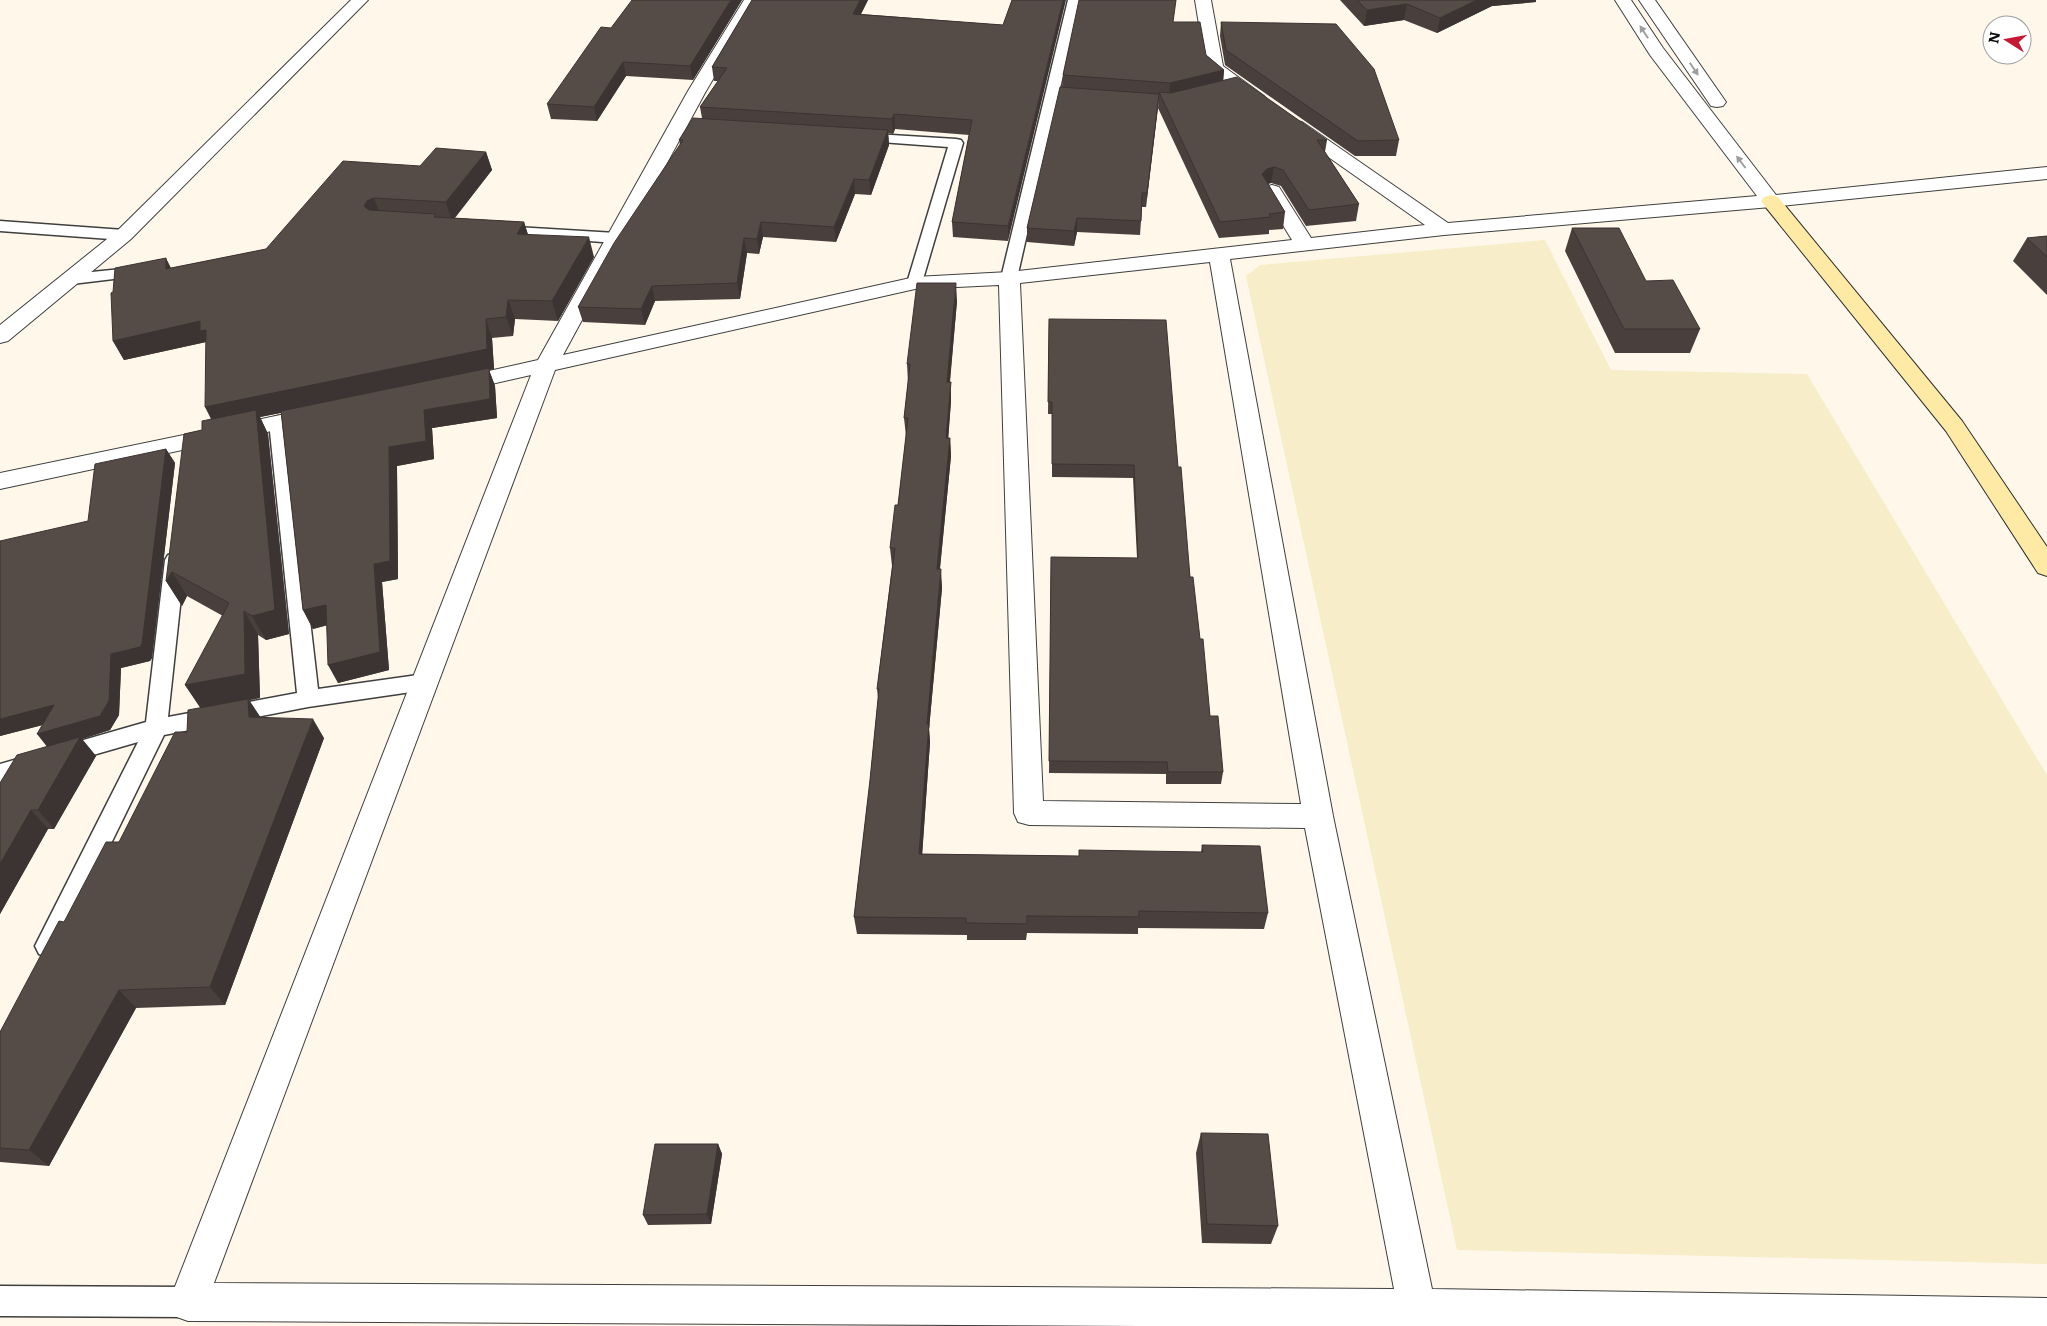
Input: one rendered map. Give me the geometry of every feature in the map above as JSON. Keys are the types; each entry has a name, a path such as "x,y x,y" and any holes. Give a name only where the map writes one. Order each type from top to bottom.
{"street":[{"path":"0,336 124,235 360,0"},
{"path":"752,0 678,126 545,366 188,1302 1419,1317 2047,1317"},
{"path":"1203,0 1215,68 1229,88 1270,108"},
{"path":"1623,0 1656,51 1771,201 1954,426 2047,567"},
{"path":"1647,0 1769,178 1771,201"},
{"path":"1285,119 1444,229"},
{"path":"440,388 915,284 1009,278 1219,256 1444,229 1771,201 2047,173"},
{"path":"1272,191 1306,245"},
{"path":"1219,256 1318,816 1419,1317"},
{"path":"1009,278 1029,813 1318,816"},
{"path":"0,480 187,451 278,422 336,410"}],"lane":[{"path":"1009,278 1057,94 1074,0"},
{"path":"678,126 698,127"},
{"path":"847,136 956,143 915,284"},
{"path":"0,226 124,235"},
{"path":"479,230 616,238"},
{"path":"72,279 161,271"},
{"path":"278,422 308,698"},
{"path":"39,965 156,728 177,540"},
{"path":"0,773 156,728 308,698 425,682"},
{"path":"0,1301 188,1302"}],"shaded area":[{"path":"1545,240 1611,370 1807,374 2047,775 2047,1264 1457,1250 1246,276 1260,265"}],"building":[{"path":"632,0 731,0 690,66 623,62 594,107 547,104 601,27 611,28"},
{"path":"752,0 860,0 853,14 1003,25 1012,0 1063,0 1008,226 952,222 972,120 894,114 892,119 700,107 727,68 712,67"},
{"path":"1079,0 1176,0 1173,22 1200,22 1206,55 1224,70 1170,83 1063,75"},
{"path":"1357,0 1477,0 1440,18 1407,4 1367,10"},
{"path":"1221,22 1336,24 1374,69 1399,140 1358,141 1226,50"},
{"path":"1237,77 1327,140 1317,140 1359,204 1309,210 1283,170 1274,167 1267,169 1262,174 1285,212 1269,214 1271,217 1220,222 1159,92 1171,93"},
{"path":"1060,87 1159,94 1147,193 1142,193 1141,221 1077,218 1074,231 1027,228"},
{"path":"693,118 888,130 869,180 854,179 834,227 761,222 757,239 744,238 737,283 652,286 641,309 578,307 614,243 683,140 679,140"},
{"path":"436,148 486,152 446,202 374,198 367,201 364,206 369,210 436,214 434,217 524,222 517,234 589,237 552,301 508,300 506,317 486,319 487,349 205,407 206,330 200,331 200,321 113,341 111,293 113,292 115,268 166,258 166,269 266,249 343,161 420,166"},
{"path":"1572,228 1619,228 1646,281 1673,280 1700,329 1624,329"},
{"path":"2047,236 2047,257 2027,238"},
{"path":"917,283 956,283 947,382 951,382 946,438 950,438 937,569 941,569 927,724 929,724 919,854 1079,856 1079,850 1203,852 1202,845 1260,846 1268,913 1139,911 1139,917 1027,916 1027,924 966,923 966,918 854,917 870,780 879,689 877,689 895,548 890,548 895,505 898,505 908,418 904,418 910,364 907,364"},
{"path":"1049,319 1166,320 1178,467 1181,467 1190,577 1193,577 1200,639 1203,639 1210,716 1218,716 1223,772 1168,772 1167,762 1049,761 1051,557 1138,558 1134,465 1052,464 1052,402 1048,402"},
{"path":"489,368 490,399 424,410 426,441 389,447 390,561 374,564 380,652 328,665 326,605 303,610 281,411"},
{"path":"256,410 275,610 252,616 244,611 245,674 185,685 229,603 172,572 166,581 184,434 202,430 202,421"},
{"path":"166,449 142,644 140,647 111,654 109,701 100,716 37,734 54,705 0,719 0,541 88,521 95,464"},
{"path":"248,699 249,717 313,719 210,987 119,990 29,1150 0,1148 0,1032 59,921 64,922 106,842 119,842 175,732 187,732 188,710"},
{"path":"80,737 38,810 31,810 0,864 0,783 17,755"},
{"path":"1201,1133 1268,1134 1278,1226 1207,1224"},
{"path":"655,1144 718,1144 707,1214 643,1215"}]}
